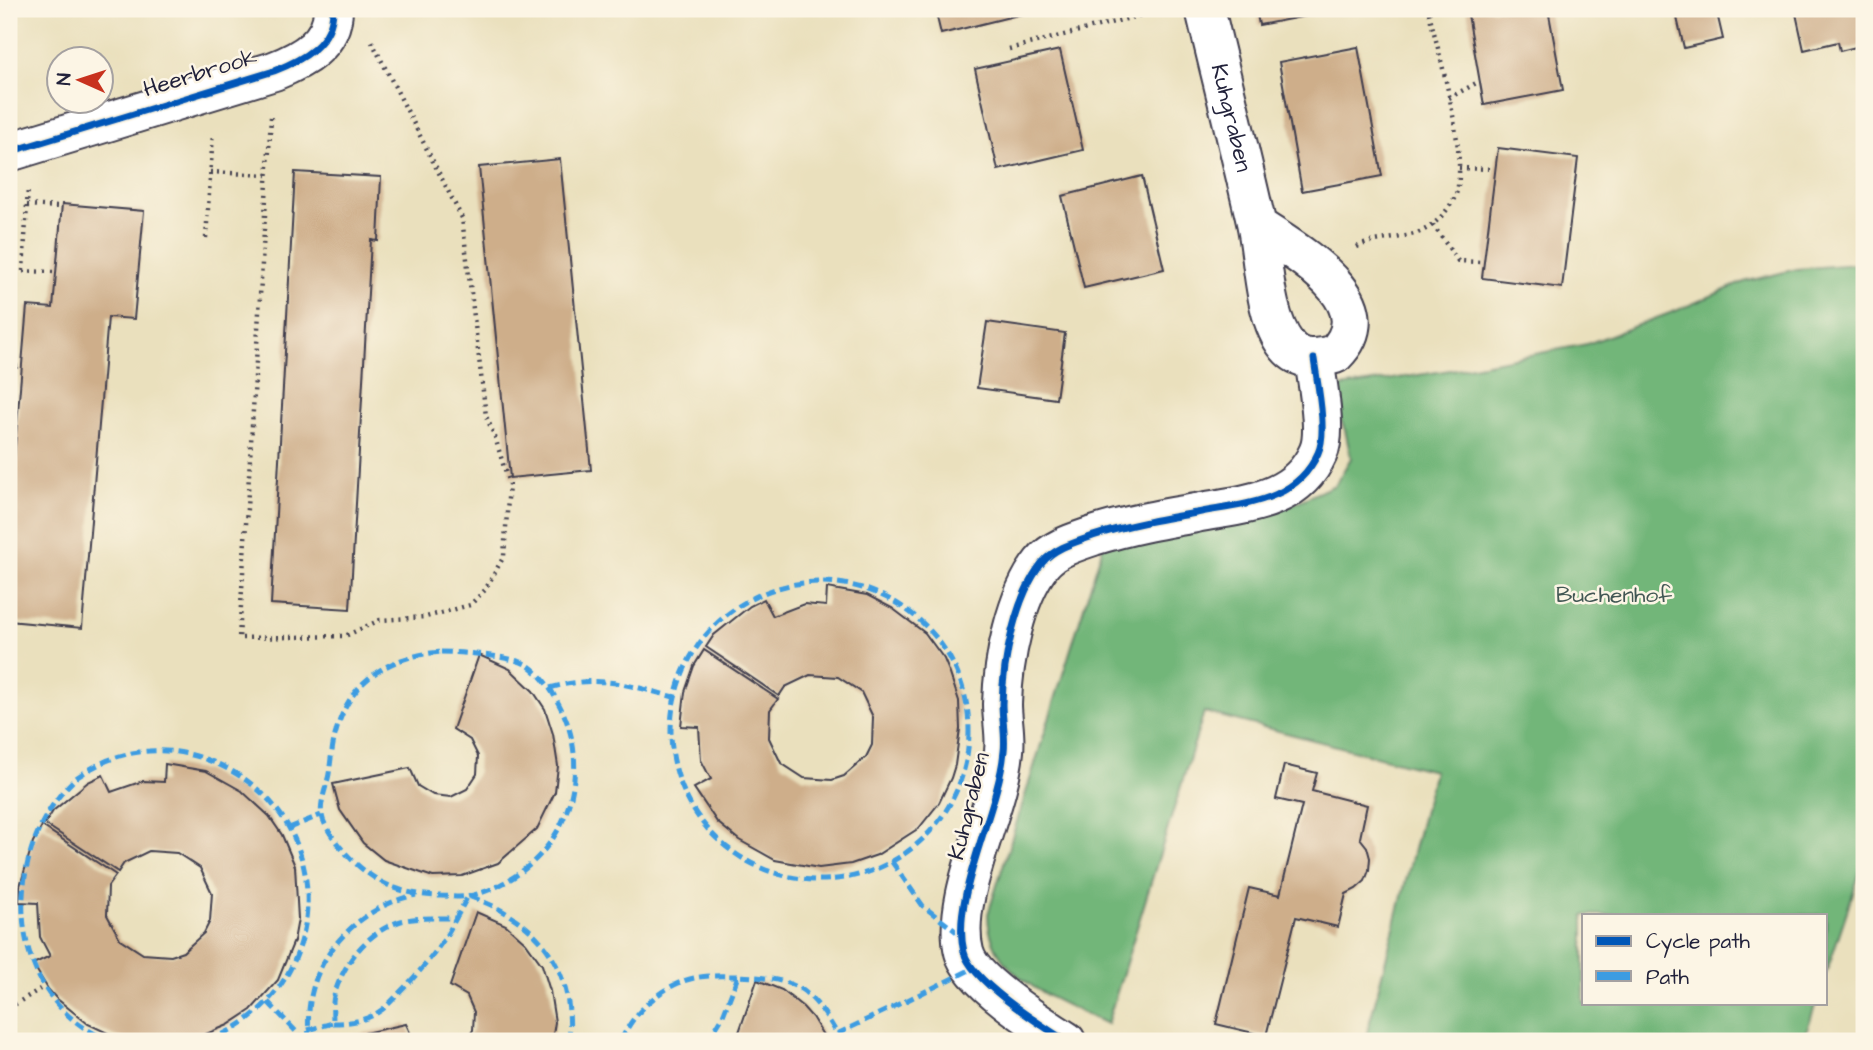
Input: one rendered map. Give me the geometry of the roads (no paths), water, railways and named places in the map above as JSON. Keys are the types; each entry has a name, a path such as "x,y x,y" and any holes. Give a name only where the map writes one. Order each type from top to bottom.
{"street":[{"name":"Kuhgraben","path":"1066,1041 1038,1024 993,989 964,954 962,936 964,902 995,794 1004,751 1004,677 1014,625 1029,587 1043,561 1067,545 1120,527 1249,505 1281,493 1304,473 1319,452 1321,408 1314,359 1295,354 1287,347 1277,328 1264,281 1257,226 1205,9"},
{"name":"Heerbrook","path":"20,149 274,71 311,53 326,37 333,14"},
{"path":"1257,226 1323,271 1348,303 1348,336 1335,354 1314,359"}],"park label":[{"name":"Buchenhof","path":"1614,595"}]}
